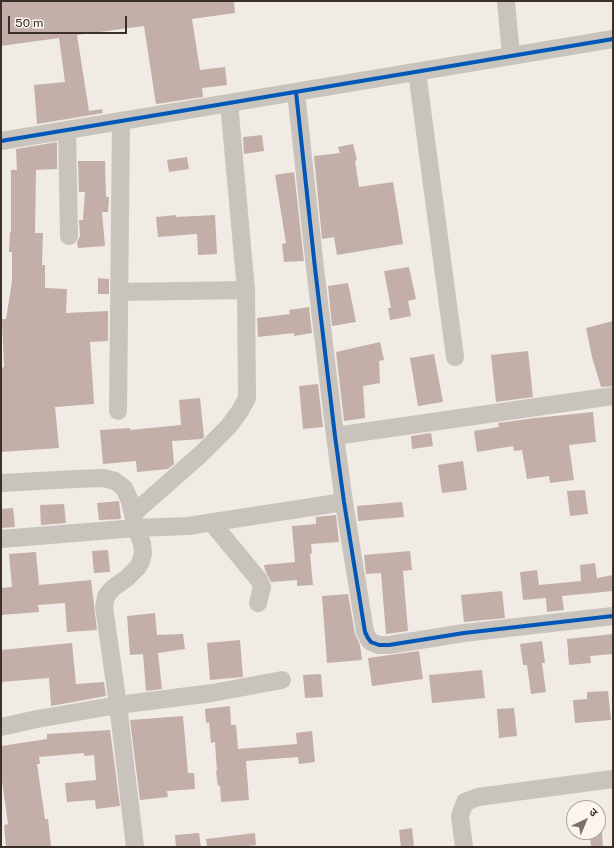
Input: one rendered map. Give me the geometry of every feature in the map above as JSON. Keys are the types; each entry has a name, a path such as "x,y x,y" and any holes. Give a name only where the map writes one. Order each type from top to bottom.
{"street":[{"path":"506,1 511,56"},
{"path":"1,141 613,38"},
{"path":"417,72 455,357"},
{"path":"296,92 335,436 365,632 371,642 379,645 389,645 464,633 613,616"},
{"path":"135,520 229,426 240,411 246,398 246,290 229,103"},
{"path":"118,411 121,121"},
{"path":"67,130 69,236"},
{"path":"119,292 246,290"},
{"path":"335,436 613,396"},
{"path":"1,483 104,478 115,481 124,488 130,501 142,543 143,554 138,567 127,578 113,588 106,596 104,607 136,847"},
{"path":"1,538 135,520 188,526 344,502"},
{"path":"212,523 259,580 262,587 258,603"},
{"path":"1,727 37,719 118,705 212,693 282,680"},
{"path":"464,847 460,816 466,802 478,798 613,779"}],"building":[{"path":"1,1 234,1 235,13 192,19 200,70 225,67 227,85 202,88 203,97 156,104 144,26 77,35 89,111 102,109 103,113 37,124 34,85 65,82 59,38 1,46"},
{"path":"262,135 264,151 244,154 243,137"},
{"path":"57,142 57,169 36,170 35,233 43,233 42,265 45,265 45,288 67,289 66,313 108,311 108,341 90,342 94,404 55,407 59,448 1,452 1,368 4,367 2,319 6,319 12,281 12,252 9,252 11,232 11,170 17,170 16,149"},
{"path":"353,144 357,160 355,161 359,187 393,182 403,244 337,255 334,237 322,239 314,156 340,153 338,147"},
{"path":"187,157 189,169 169,172 167,160"},
{"path":"78,161 105,161 106,197 109,197 108,212 102,212 105,246 78,248 77,242 80,236 79,220 83,220 85,192 79,192"},
{"path":"294,172 304,261 284,262 282,244 286,243 275,175"},
{"path":"176,215 176,217 215,215 217,254 198,255 197,234 158,237 156,217"},
{"path":"409,267 416,299 408,301 411,316 390,320 388,308 391,308 384,271"},
{"path":"98,278 109,279 109,294 98,294"},
{"path":"348,283 356,322 332,326 328,286"},
{"path":"309,307 312,333 294,336 294,333 258,337 257,318 290,314 289,310"},
{"path":"613,321 613,386 601,387 592,357 586,328"},
{"path":"380,342 384,360 379,361 380,383 363,386 365,418 344,421 336,352"},
{"path":"528,351 533,397 496,402 491,355"},
{"path":"434,354 443,402 418,406 410,358"},
{"path":"318,384 323,427 303,429 299,386"},
{"path":"200,398 204,437 202,439 172,441 174,464 168,469 137,472 136,461 103,464 100,430 130,428 130,430 181,425 179,400"},
{"path":"593,412 596,442 569,445 574,480 550,483 549,476 527,479 522,450 514,451 513,446 477,452 474,431 499,427 498,423"},
{"path":"431,433 433,446 412,449 411,436"},
{"path":"463,461 467,490 442,493 438,465"},
{"path":"585,490 588,514 570,516 567,491"},
{"path":"119,501 121,519 99,520 97,503"},
{"path":"402,502 404,517 358,521 357,506"},
{"path":"64,504 66,523 41,525 40,505"},
{"path":"13,508 15,527 1,528 1,509"},
{"path":"336,515 339,542 311,544 312,553 310,554 313,585 297,586 297,580 271,582 264,565 295,562 292,526 316,524 316,517"},
{"path":"108,550 110,572 94,573 92,551"},
{"path":"410,551 412,570 403,571 408,631 386,634 381,573 366,574 364,555"},
{"path":"36,552 39,585 91,580 97,630 67,632 65,603 38,605 39,612 1,615 1,588 12,587 9,554"},
{"path":"595,563 597,578 613,575 613,591 562,596 564,610 547,612 546,598 523,600 520,572 537,570 539,585 581,581 580,565"},
{"path":"502,591 505,618 464,622 461,595"},
{"path":"348,594 355,634 360,645 362,660 327,663 322,596"},
{"path":"155,613 157,635 183,634 185,649 158,653 162,689 146,691 143,654 130,655 127,616"},
{"path":"613,634 613,654 590,656 591,663 569,665 567,639"},
{"path":"240,640 243,677 210,680 207,643"},
{"path":"542,641 545,663 542,663 546,692 531,694 527,665 523,665 520,644"},
{"path":"72,643 76,684 104,682 106,696 51,706 49,678 1,682 1,650"},
{"path":"419,651 423,679 372,686 368,658"},
{"path":"482,670 485,698 432,703 429,675"},
{"path":"321,674 323,697 305,698 303,675"},
{"path":"608,691 611,720 575,723 573,700 587,699 587,692"},
{"path":"230,706 231,725 236,725 238,749 297,744 296,733 312,731 315,762 299,764 298,757 246,761 249,800 221,802 220,786 218,786 216,771 215,742 211,743 209,722 206,723 205,709"},
{"path":"514,708 517,736 499,738 497,709"},
{"path":"183,716 188,773 194,773 195,789 167,791 168,797 140,800 130,720"},
{"path":"110,730 120,806 96,809 95,800 67,802 65,783 96,780 94,755 84,756 84,753 39,757 40,764 37,764 45,819 48,819 51,847 6,847 4,825 8,824 1,774 1,746 47,739 47,734"},
{"path":"412,828 414,847 401,847 399,830"},
{"path":"199,833 201,847 176,847 175,835"},
{"path":"255,833 256,845 238,847 207,847 206,839"},
{"path":"591,840 603,840 603,847 591,847"}],"cycle path":[{"path":"1,141 613,39"},
{"path":"296,92 335,436 365,632 368,638 371,642 379,645 389,645 464,633 613,616"}]}
